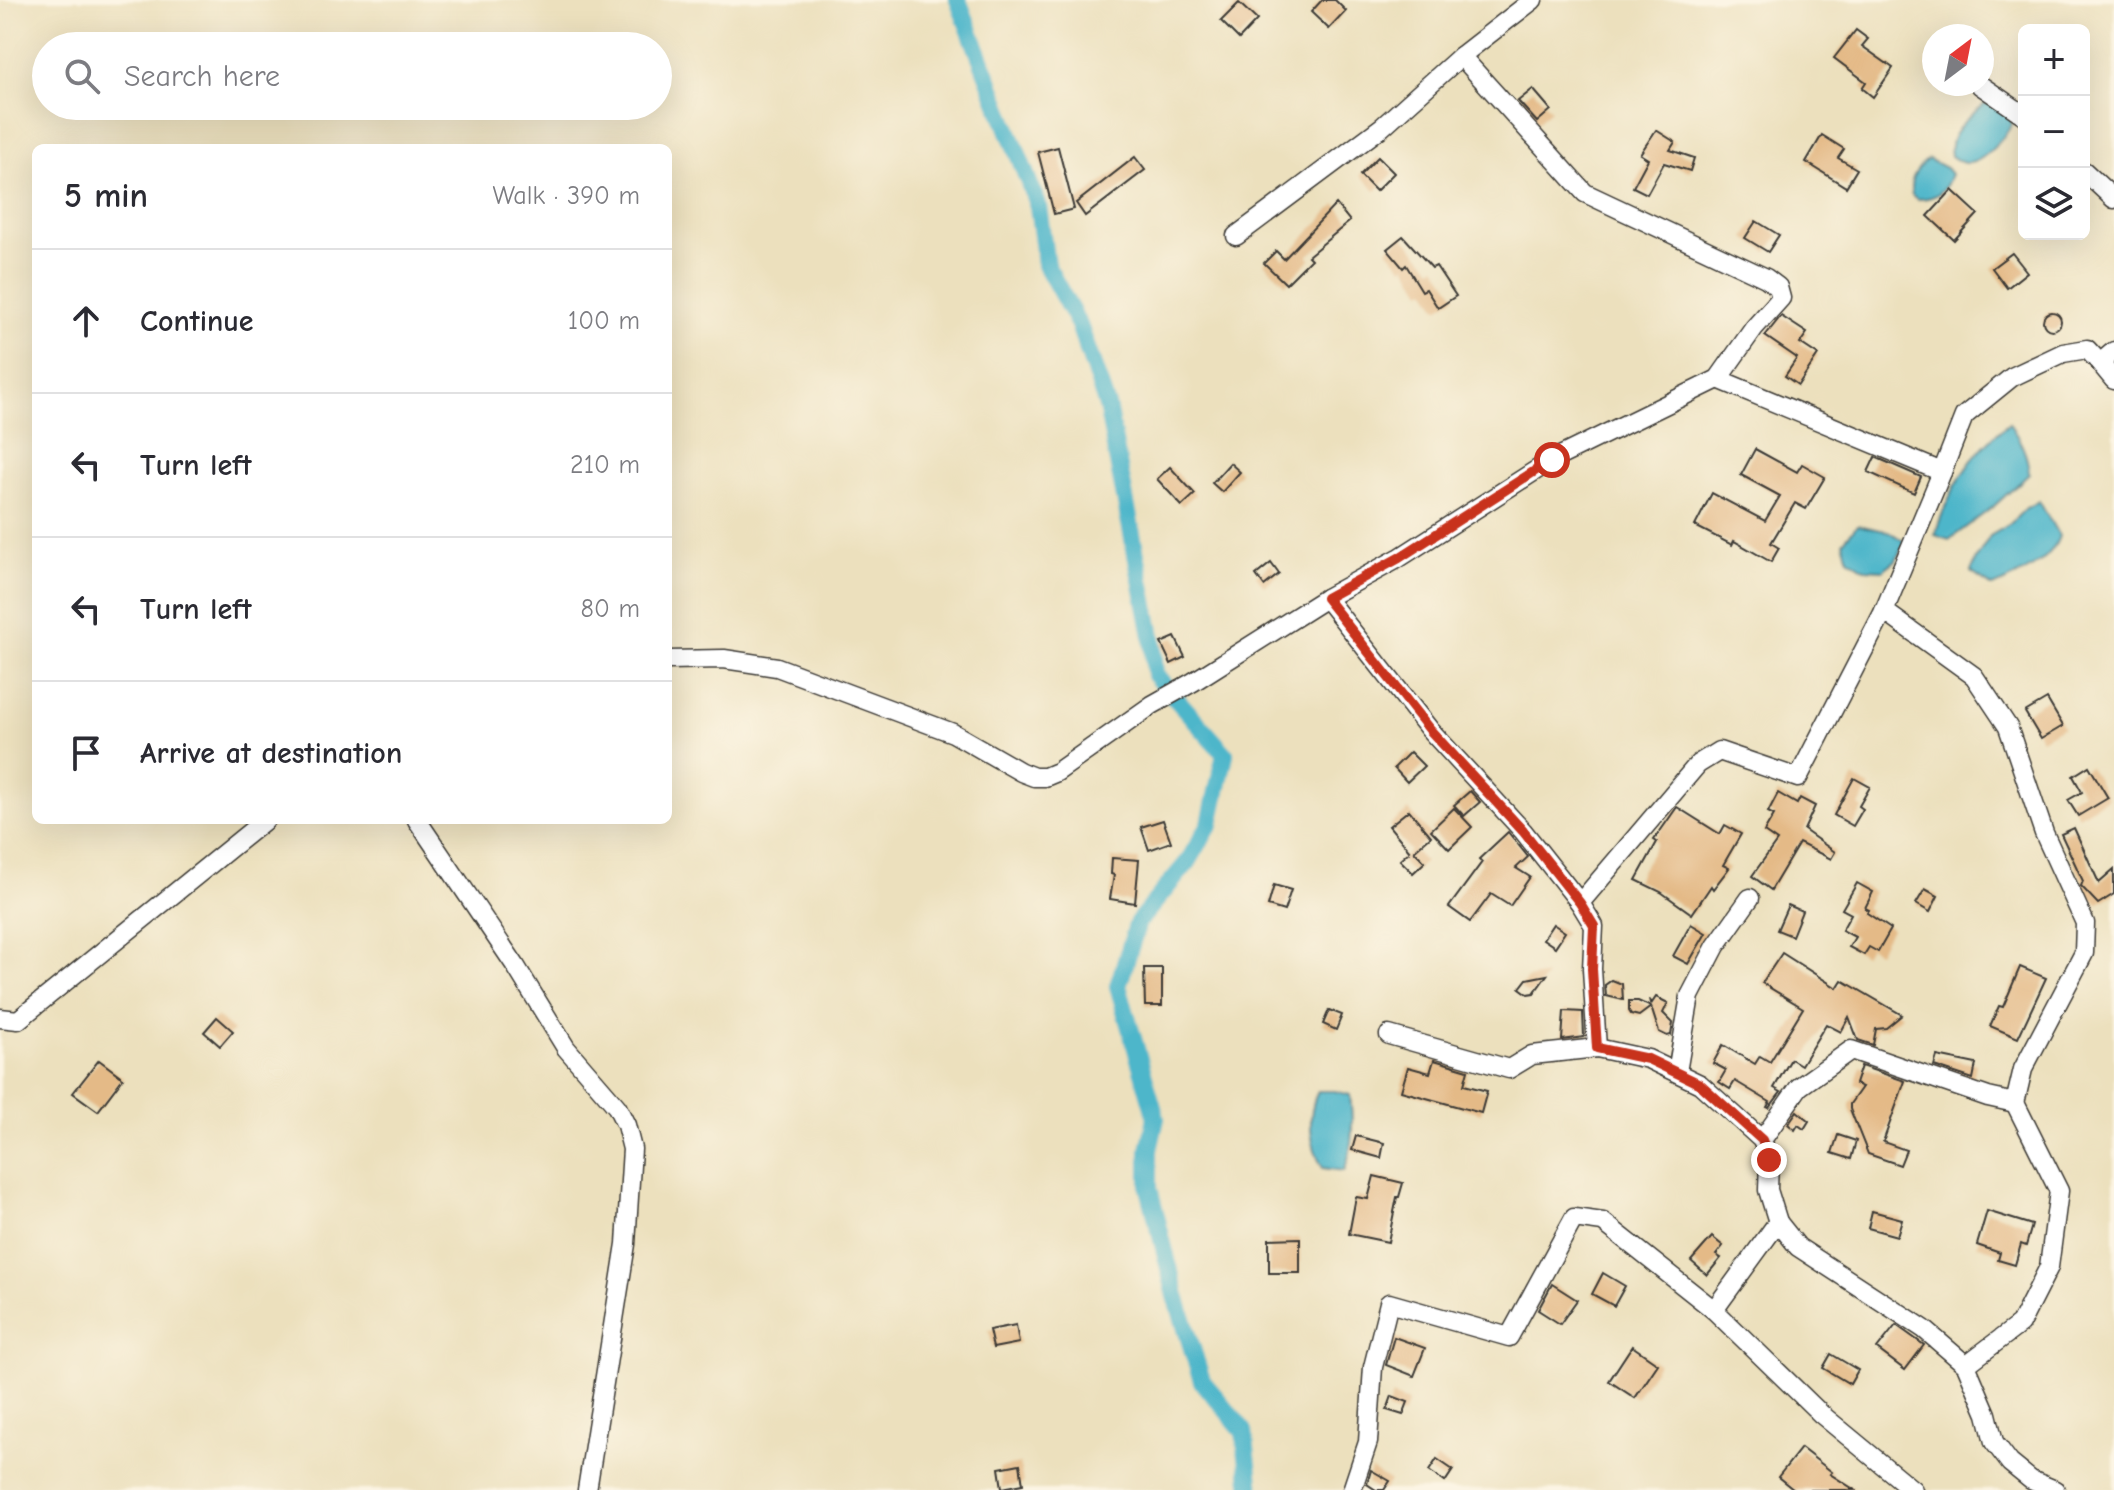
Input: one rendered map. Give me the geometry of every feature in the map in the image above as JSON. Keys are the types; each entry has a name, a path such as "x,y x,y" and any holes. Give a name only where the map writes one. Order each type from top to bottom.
{"street":[{"path":"1236,236 1382,127 1461,56 1533,0"},
{"path":"672,660 751,661 804,675 953,733 989,756 1034,777 1045,777 1057,772 1152,705 1326,598 1399,558 1552,460 1718,379 1754,328 1781,298 1778,287 1766,278 1585,193 1461,56"},
{"path":"1994,95 2018,111"},
{"path":"2090,177 2114,199"},
{"path":"1580,903 1698,764 1719,751 1798,778 1884,611 1964,416 2012,377 2063,353 2087,349 2107,357 2114,380"},
{"path":"1718,379 1942,472"},
{"path":"1326,598 1430,730 1523,831 1580,903 1594,926 1592,969 1597,1048"},
{"path":"1884,611 1974,676 2008,727 2044,833 2085,923 2084,953 2023,1069 2015,1103 2059,1191 2049,1267 2020,1324 1966,1365"},
{"path":"0,1018 18,1020 260,824"},
{"path":"420,824 515,965 566,1048 609,1097 626,1125 632,1149 626,1244 587,1490"},
{"path":"1677,1072 1690,996 1716,946 1750,898"},
{"path":"1389,1035 1509,1069 1532,1055 1597,1048 1648,1059 1700,1084 1762,1140 1769,1160 1768,1190 1778,1222 1798,1247 1924,1329 1966,1365 1987,1414 1994,1442 2010,1463 2031,1480 2055,1490"},
{"path":"1762,1140 1799,1087 1851,1050 1988,1097 2015,1103"},
{"path":"1352,1490 1368,1442 1373,1367 1389,1303 1509,1337 1574,1218 1603,1222 1714,1310 1821,1414 1913,1490"},
{"path":"1714,1310 1778,1222"}],"water":[{"path":"1986,103 2002,107 2010,113 2012,125 1987,154 1975,162 1964,163 1951,156 1952,140 1961,126"},
{"path":"1928,159 1951,174 1939,193 1917,199 1912,195 1912,179"},
{"path":"2009,423 2023,447 2029,474 1993,507 1949,540 1935,535 1947,502 1963,473 1983,447"},
{"path":"2039,501 2059,536 2049,554 2022,573 1993,587 1971,572 1990,536"},
{"path":"1857,525 1890,532 1905,542 1896,560 1883,570 1865,569 1848,558 1843,542"},
{"path":"1318,1091 1350,1095 1352,1134 1344,1171 1323,1168 1315,1150 1311,1120"}],"building":[{"path":"1322,0 1335,0 1346,11 1329,29 1311,12"},
{"path":"1239,3 1257,20 1239,39 1221,21"},
{"path":"1856,30 1868,39 1862,46 1893,68 1873,97 1862,88 1866,82 1834,58"},
{"path":"1533,89 1551,110 1537,122 1518,101"},
{"path":"1656,130 1675,142 1670,150 1694,158 1690,171 1664,163 1647,194 1633,187 1648,159 1640,154"},
{"path":"1822,135 1844,149 1838,158 1857,169 1846,187 1806,162"},
{"path":"1058,147 1074,209 1054,214 1038,152"},
{"path":"1135,157 1145,170 1085,216 1076,203"},
{"path":"1378,157 1394,173 1376,191 1360,175"},
{"path":"1952,190 1978,214 1954,240 1928,216"},
{"path":"1336,204 1350,221 1308,256 1311,259 1286,284 1264,263 1276,251 1284,259"},
{"path":"1756,221 1779,235 1768,252 1745,238"},
{"path":"1403,236 1432,268 1436,266 1456,296 1438,308 1426,289 1422,291 1406,265 1403,268 1387,249"},
{"path":"2012,253 2027,272 2007,288 1992,268"},
{"path":"2048,312 2056,312 2061,321 2059,328 2048,330 2043,325 2043,317"},
{"path":"1781,316 1807,333 1800,343 1818,355 1798,385 1785,376 1797,358 1765,336"},
{"path":"1755,449 1797,472 1802,464 1825,477 1806,509 1795,503 1771,543 1779,548 1771,562 1734,541 1732,545 1695,526 1712,493 1765,521 1780,496 1741,475"},
{"path":"1875,457 1921,477 1914,493 1868,472"},
{"path":"1230,463 1240,472 1222,492 1212,483"},
{"path":"1170,467 1195,494 1182,506 1157,479"},
{"path":"1271,563 1279,574 1264,586 1256,575"},
{"path":"1175,637 1185,657 1171,664 1161,643"},
{"path":"2047,699 2063,726 2041,739 2025,712"},
{"path":"1410,752 1424,766 1407,782 1394,768"},
{"path":"2089,766 2108,798 2078,816 2068,800 2082,792 2073,776"},
{"path":"1854,778 1870,787 1859,806 1863,809 1853,826 1834,815"},
{"path":"1470,791 1480,802 1464,816 1454,805"},
{"path":"1778,793 1797,804 1800,798 1815,806 1804,830 1835,852 1831,859 1799,843 1771,890 1752,876 1777,841 1764,832 1774,815 1768,812"},
{"path":"1677,807 1720,834 1725,825 1741,834 1723,865 1729,868 1713,889 1711,886 1692,914 1661,892 1636,880 1657,842 1654,840"},
{"path":"1454,808 1472,827 1449,849 1431,830"},
{"path":"1409,810 1431,836 1414,851 1425,862 1413,873 1400,860 1410,851 1389,826"},
{"path":"1163,820 1171,842 1149,850 1141,827"},
{"path":"2074,828 2099,883 2114,870 2114,894 2098,904 2081,886 2083,881 2061,834"},
{"path":"1508,832 1528,857 1516,868 1530,877 1510,906 1491,894 1470,922 1449,907 1482,862 1479,859"},
{"path":"1112,858 1139,860 1135,903 1110,899 1114,875 1111,874"},
{"path":"1857,883 1873,892 1865,908 1869,910 1867,913 1891,929 1878,952 1869,947 1864,955 1849,947 1855,937 1842,930 1851,914 1842,909"},
{"path":"1274,885 1291,890 1284,911 1268,906"},
{"path":"1925,889 1938,896 1930,912 1916,904"},
{"path":"1788,905 1802,911 1792,936 1777,930"},
{"path":"1553,924 1565,932 1555,947 1543,939"},
{"path":"1691,924 1706,933 1688,964 1673,956"},
{"path":"1782,953 1837,988 1842,980 1902,1015 1886,1028 1876,1029 1873,1045 1858,1040 1849,1017 1841,1032 1826,1024 1801,1065 1791,1059 1774,1088 1781,1092 1769,1108 1770,1102 1735,1081 1730,1089 1719,1082 1726,1070 1713,1063 1723,1045 1755,1064 1760,1056 1770,1062 1803,1008 1762,983"},
{"path":"2020,967 2046,978 2018,1038 1990,1026 1999,1006 2003,1007"},
{"path":"1144,968 1162,968 1162,1006 1145,1006"},
{"path":"1547,975 1534,993 1528,994 1520,988 1527,979"},
{"path":"1612,980 1622,984 1623,1000 1606,996 1605,985"},
{"path":"1656,997 1668,1003 1663,1013 1673,1023 1671,1035 1659,1032 1649,999 1652,1003"},
{"path":"1629,1001 1638,1001 1651,1007 1639,1016 1631,1014"},
{"path":"1329,1010 1342,1015 1336,1030 1323,1024"},
{"path":"1564,1011 1583,1012 1584,1037 1562,1040"},
{"path":"217,1017 233,1031 220,1046 204,1032"},
{"path":"1937,1056 1976,1064 1973,1079 1934,1066"},
{"path":"99,1060 123,1078 98,1111 73,1093"},
{"path":"1434,1060 1468,1070 1464,1085 1487,1091 1481,1113 1401,1091 1408,1067 1430,1073"},
{"path":"1861,1066 1905,1081 1883,1142 1906,1150 1900,1165 1868,1154 1850,1109 1862,1087 1855,1084"},
{"path":"1797,1111 1809,1121 1804,1129 1798,1125 1795,1130 1788,1124"},
{"path":"1838,1135 1856,1141 1851,1159 1832,1153"},
{"path":"1356,1136 1384,1143 1381,1158 1352,1150"},
{"path":"1374,1176 1403,1183 1388,1242 1349,1234 1356,1197 1368,1199"},
{"path":"1872,1211 1902,1219 1897,1236 1868,1228"},
{"path":"1987,1211 2032,1225 2026,1246 2021,1244 2015,1265 1998,1260 2000,1253 1977,1245"},
{"path":"1712,1237 1723,1246 1716,1255 1721,1258 1707,1275 1691,1261"},
{"path":"1300,1238 1300,1273 1269,1273 1269,1239"},
{"path":"1603,1273 1625,1286 1614,1306 1592,1294"},
{"path":"1552,1284 1577,1300 1560,1324 1538,1310"},
{"path":"1016,1325 1019,1343 993,1348 989,1330"},
{"path":"1896,1325 1924,1345 1905,1370 1877,1349"},
{"path":"1394,1337 1425,1348 1414,1376 1386,1365"},
{"path":"1632,1346 1658,1364 1635,1398 1609,1381"},
{"path":"1831,1354 1858,1370 1850,1384 1823,1368"},
{"path":"1392,1396 1408,1402 1403,1415 1387,1410"},
{"path":"1801,1448 1832,1472 1830,1474 1855,1490 1794,1490 1778,1477"},
{"path":"1437,1459 1453,1470 1445,1482 1429,1471"},
{"path":"1020,1464 1023,1484 1002,1488 999,1468"},
{"path":"1371,1470 1390,1481 1384,1490 1376,1490 1367,1484"}],"waterway":[{"path":"958,0 1038,206 1046,265 1079,325 1107,406 1152,636 1155,675 1225,754 1210,824 1188,862 1138,922 1118,986 1156,1118 1149,1150 1149,1188 1176,1296 1202,1381 1244,1431 1251,1490"}],"route":[{"path":"1552,460 1399,558 1326,598 1430,730 1523,831 1580,903 1594,926 1592,969 1597,1048 1648,1059 1700,1084 1762,1140 1769,1160"}]}
